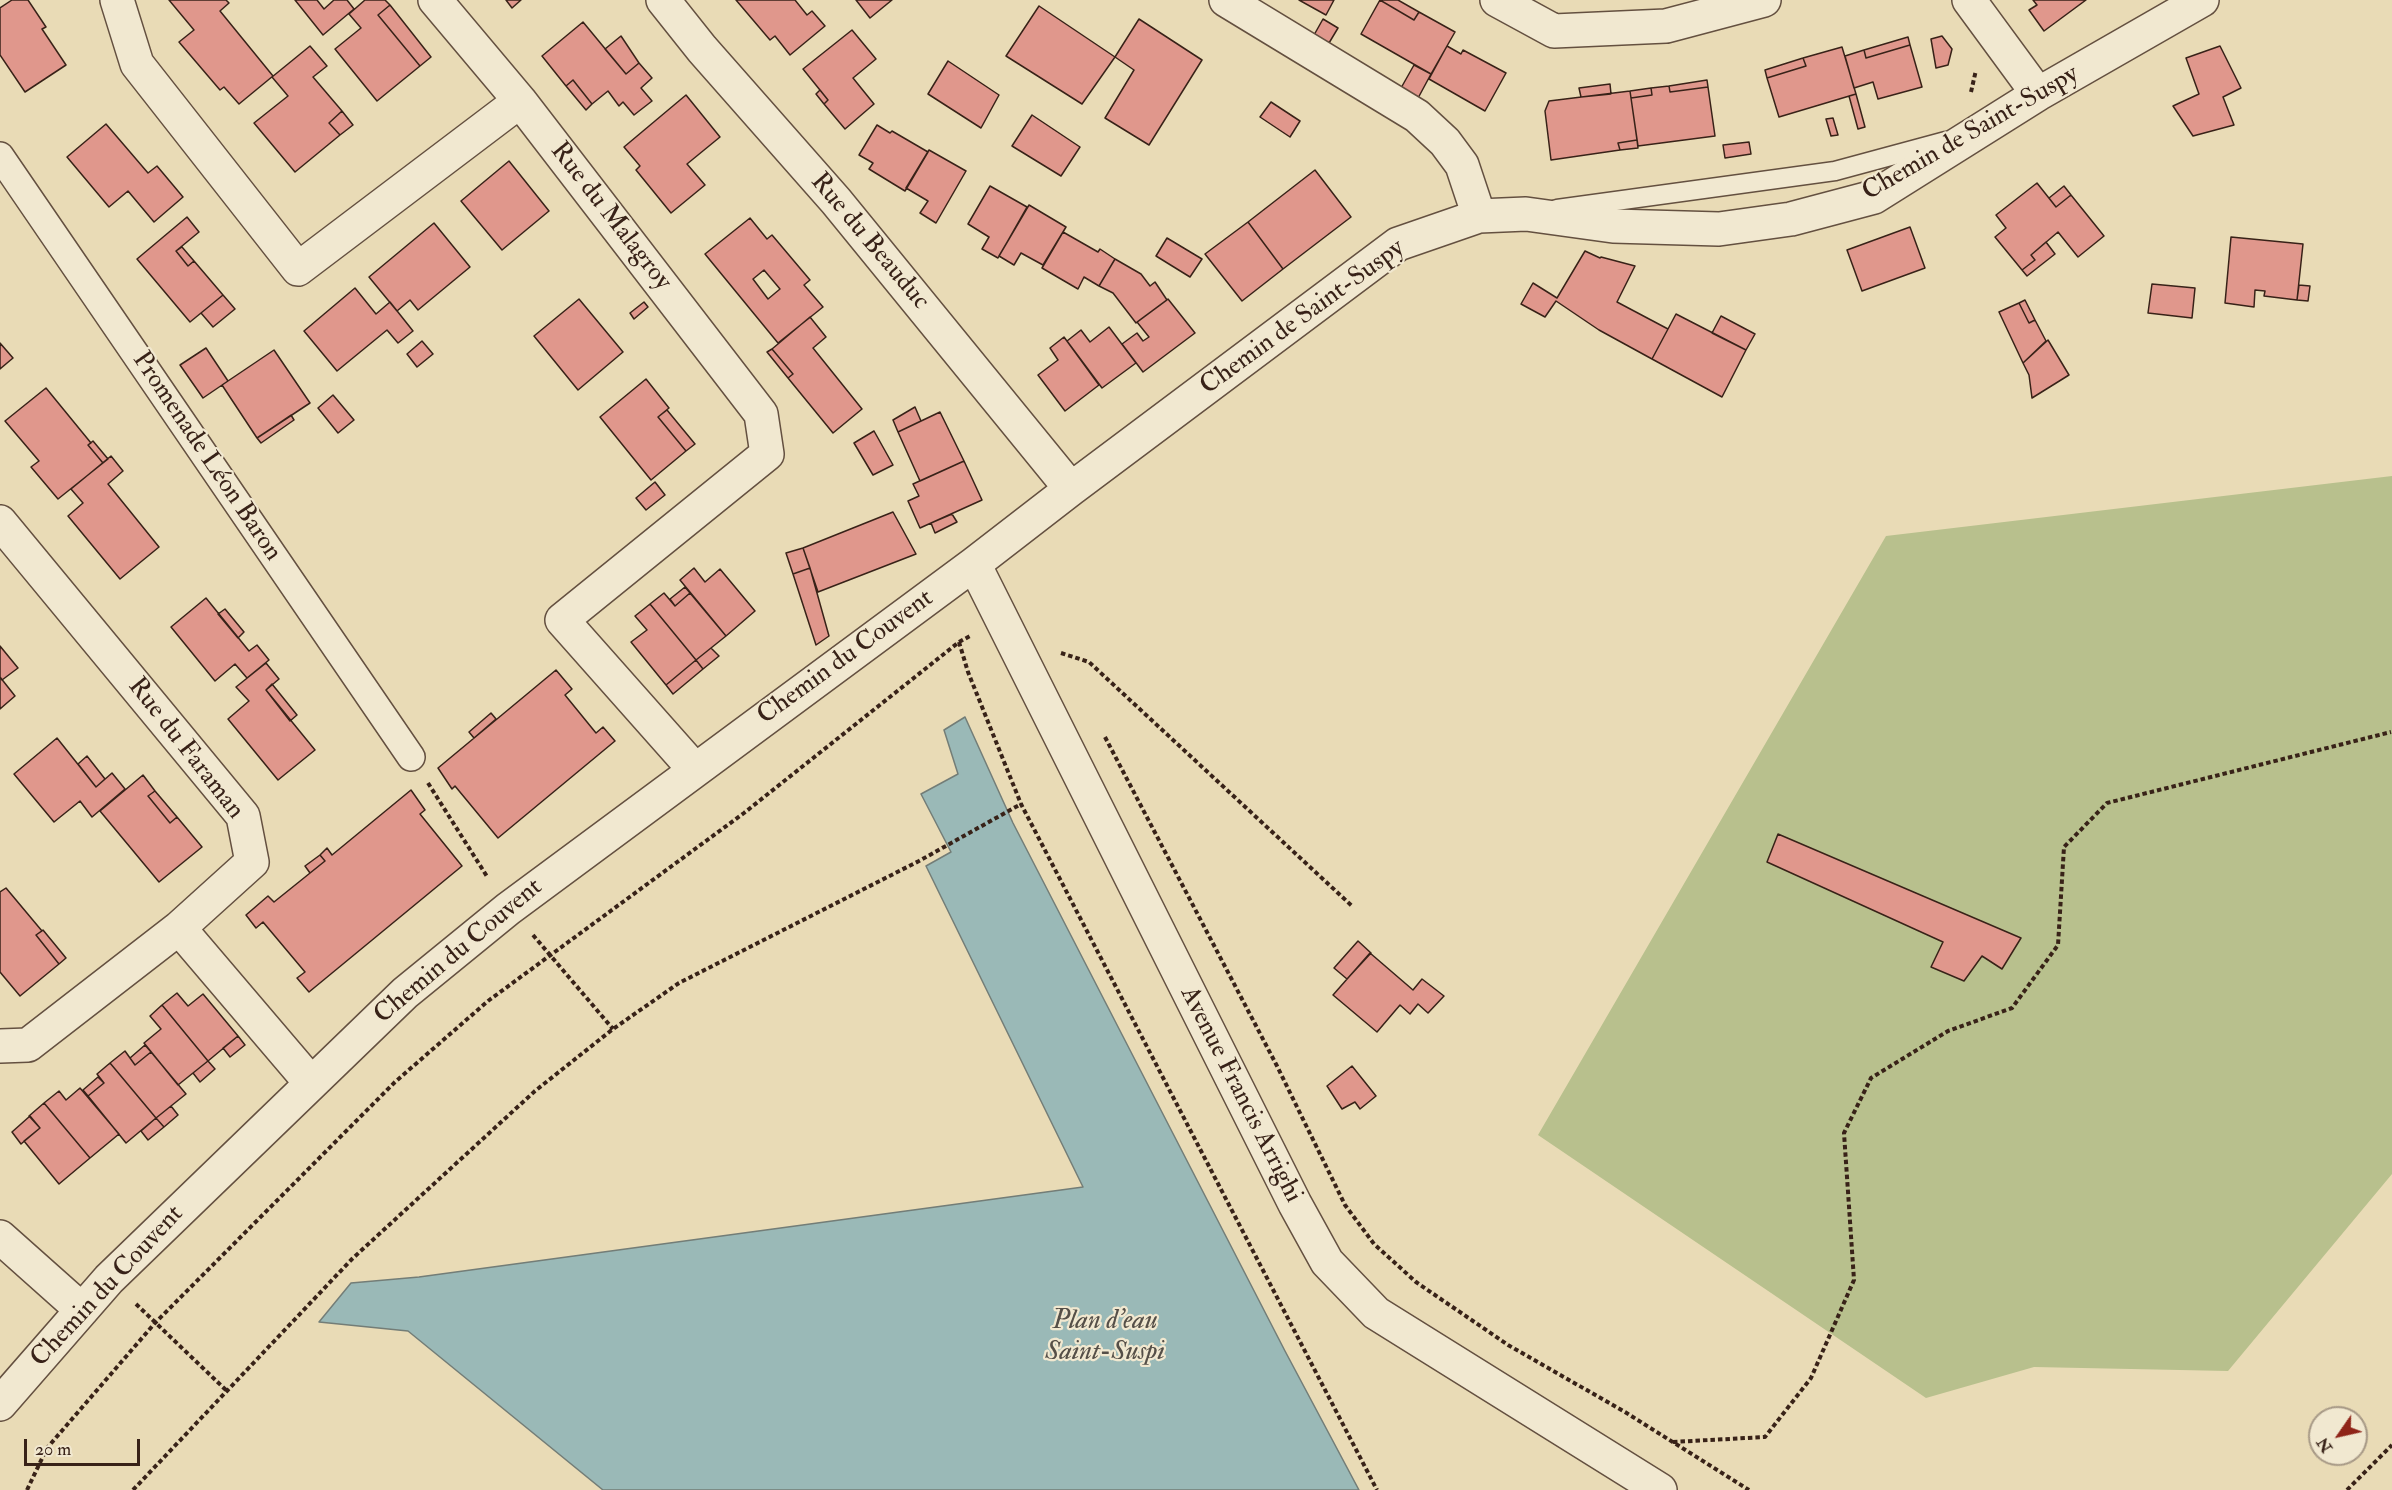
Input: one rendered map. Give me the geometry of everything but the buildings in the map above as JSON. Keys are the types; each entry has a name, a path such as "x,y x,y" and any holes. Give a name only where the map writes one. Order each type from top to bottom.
{"street":[{"path":"117,0 138,64 298,269 520,101 435,0"},
{"name":"Rue du Beauduc","path":"663,0 702,49 836,201 1071,489"},
{"path":"1226,0 1417,116 1445,142 1462,165 1479,216"},
{"path":"1497,0 1554,31 1666,26 1764,0"},
{"path":"1969,0 2037,94"},
{"name":"Chemin de Saint-Suspy","path":"974,564 1398,244 1479,216 1526,214 1613,226 1719,229 1791,219 1874,196 2037,94 2202,0"},
{"name":"Rue du Malagroy","path":"520,101 761,414 767,454 562,620 695,770"},
{"name":"Promenade Léon Baron","path":"0,156 411,757"},
{"name":"Rue du Faraman","path":"0,522 243,816 252,862 179,928"},
{"name":"Chemin du Couvent","path":"0,1404 109,1279 405,993 508,909 974,564"},
{"name":"Avenue Francis Arrighi","path":"974,564 1284,1183 1327,1262 1376,1313 1660,1490"},
{"path":"0,1046 28,1045 179,928 311,1083"},
{"path":"0,1237 82,1310"}],"path":[{"name":"Chemin du Couvent","path":"27,1490 47,1448 155,1323 395,1083 488,1001 744,813 959,642 968,672 1021,804"},
{"path":"1063,660 1058,652 1089,662 1352,906"},
{"path":"1673,1442 1765,1437 1811,1378 1854,1280 1844,1133 1871,1078 1948,1031 2012,1008 2058,945 2064,848 2107,803 2391,732"},
{"path":"1104,735 1272,1056 1345,1205 1374,1244 1416,1282 1508,1345 1625,1412 1749,1490"},
{"path":"411,757 508,909"},
{"path":"132,1490 228,1392 352,1259 535,1091 613,1029 679,983 919,861 1021,804 1377,1490"},
{"path":"551,954 613,1029"},
{"path":"109,1279 228,1392"},
{"path":"2347,1490 2392,1445"}],"green space":[{"path":"2392,476 2392,1174 2228,1371 2034,1367 1926,1398 1538,1135 1886,536"}],"water":[{"name":"Plan d'eau Saint-Suspi","path":"965,717 1013,823 1359,1490 603,1490 408,1331 319,1322 351,1283 419,1277 1083,1187 926,866 951,852 921,794 958,774 944,730"}]}
